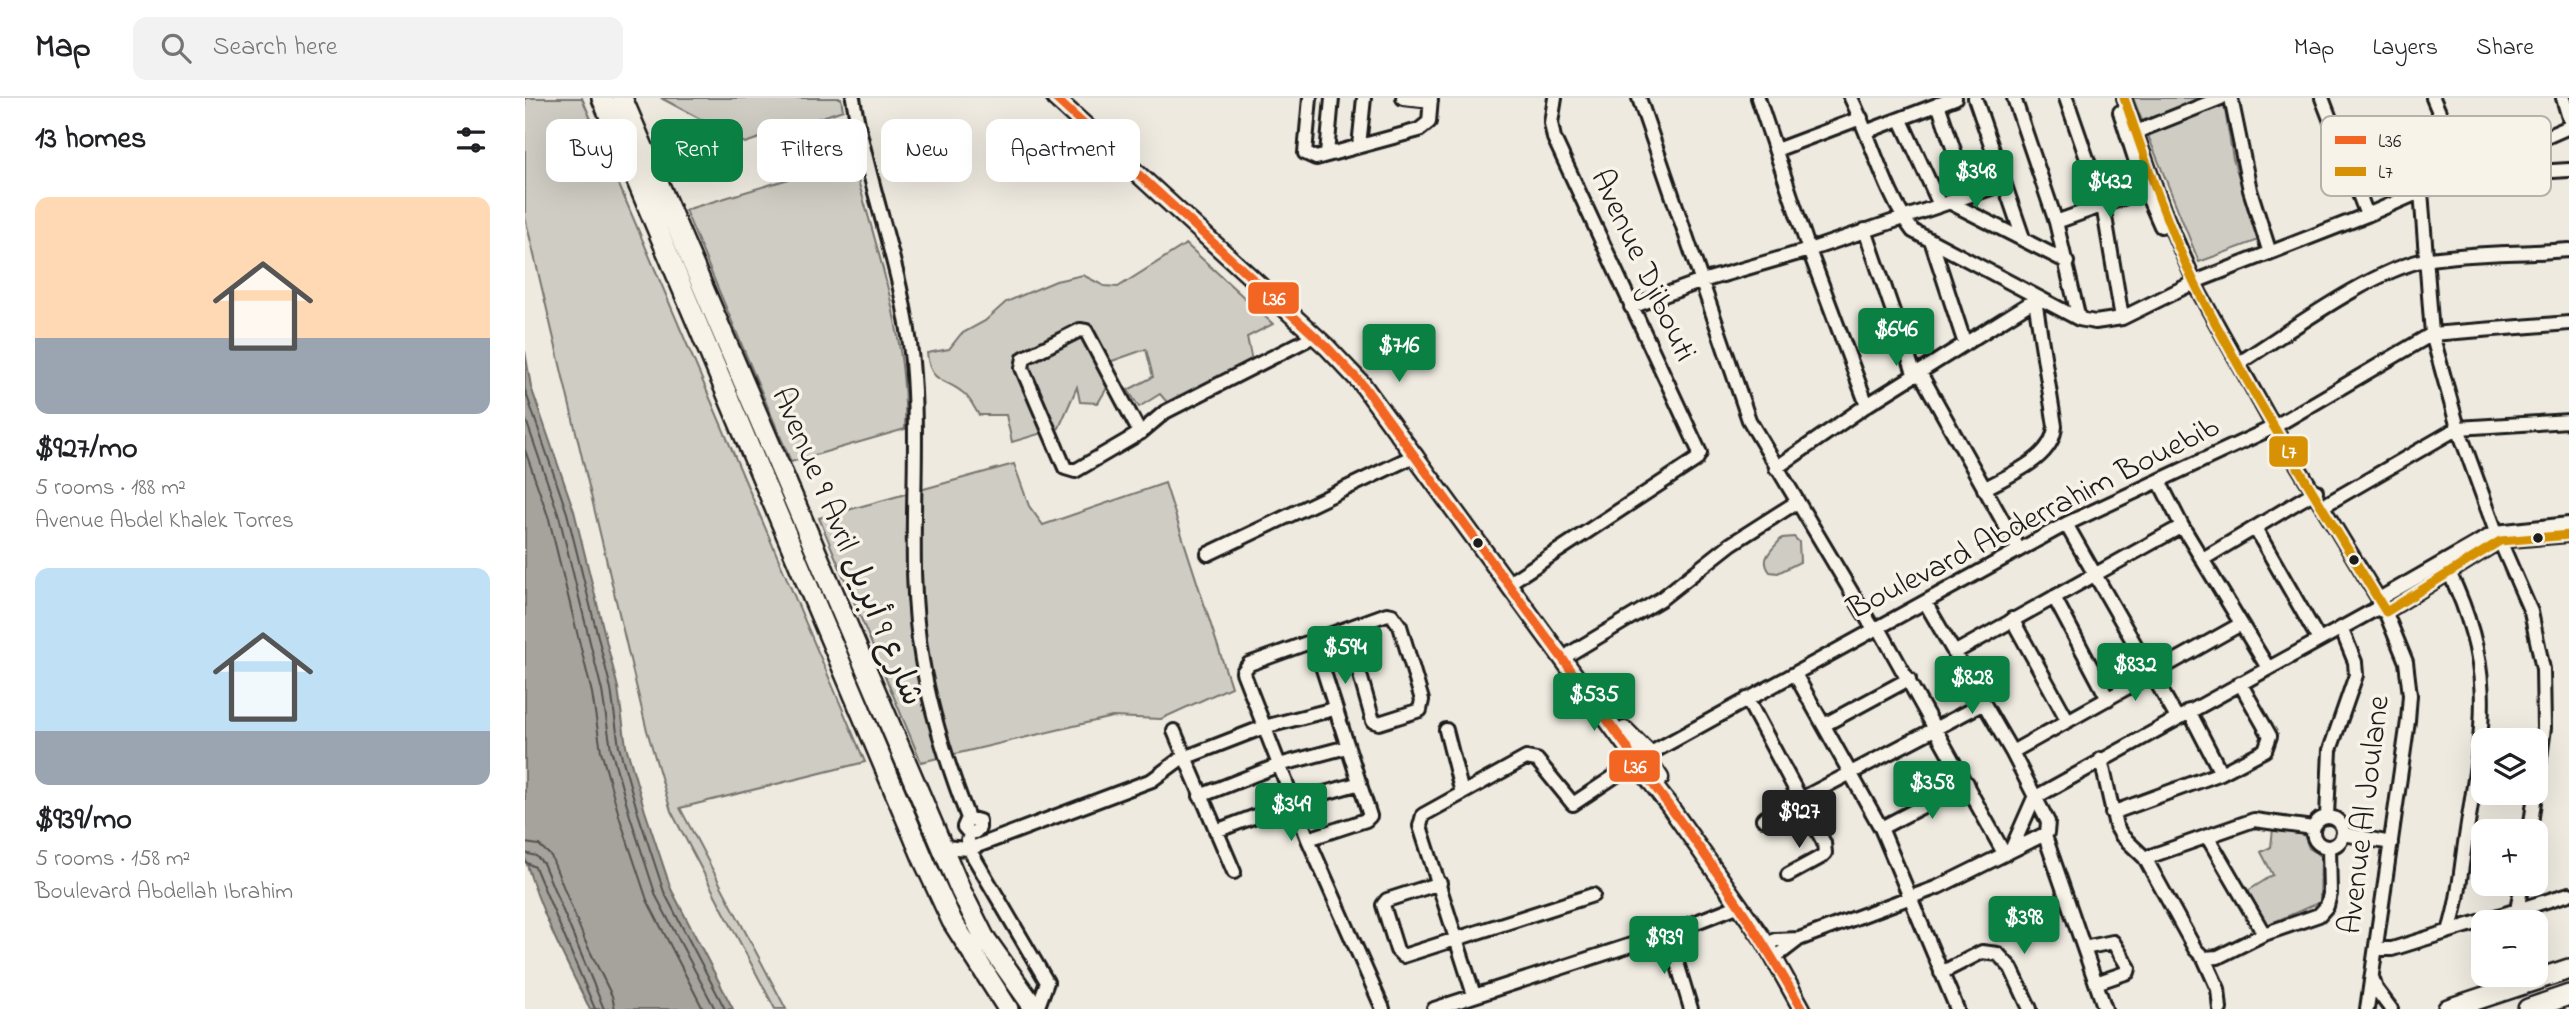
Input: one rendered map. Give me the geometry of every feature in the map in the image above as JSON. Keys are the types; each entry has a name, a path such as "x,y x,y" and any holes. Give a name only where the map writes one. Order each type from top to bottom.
{"highway":[{"name":"Avenue 9 Avril شارع 9 أبريل","path":"602,98 925,863 952,921 1008,1009"},
{"name":"Avenue 9 Avril شارع 9 أبريل","path":"622,98 943,847 984,937 1036,1009"},
{"path":"2448,1009 2569,969"},
{"path":"2528,1009 2569,995"}],"main road":[{"path":"1066,100 1362,384 1571,653 1633,741 1641,760 1775,957 1802,1009"},
{"path":"1066,100 1355,363 1397,411 1641,760 1778,946 1812,1009"}],"street":[{"path":"853,98 859,136 908,324 912,364 914,531 921,659 935,720 968,818 963,824 987,842"},
{"path":"1310,98 1305,153 1316,158 1425,126 1431,115 1431,100 1403,98"},
{"path":"1327,154 1332,98"},
{"path":"1359,146 1364,98"},
{"name":"Avenue Djibouti","path":"1513,580 1696,460 1700,453 1554,138 1551,123 1555,98"},
{"path":"1639,98 1749,420 1797,502 1909,679 2008,851"},
{"path":"1758,98 1809,250 1867,405"},
{"path":"1851,98 1868,131 1903,217 1913,231 2036,299 2079,319 2095,322 2122,318 2269,250 2367,215 2410,196"},
{"path":"1868,131 1955,98"},
{"path":"1975,98 2022,238"},
{"path":"2014,98 2056,222 2079,319"},
{"path":"2066,98 2103,205 2122,318"},
{"path":"2116,98 2132,134"},
{"path":"2124,98 2132,134"},
{"path":"2132,134 2221,98"},
{"path":"2231,98 2250,190 2269,250"},
{"path":"2322,98 2329,116"},
{"path":"2433,98 2439,116"},
{"path":"2563,98 2569,118"},
{"path":"1938,104 1969,194"},
{"path":"1776,150 1861,118"},
{"path":"1901,120 1944,203 2022,238 2067,262"},
{"path":"2551,135 2569,127"},
{"name":"Avenue Al Joulane","path":"2132,134 2149,188 2194,283 2274,427 2315,491 2380,607 2406,662 2410,695 2367,1009"},
{"path":"2551,171 2569,170"},
{"path":"1631,307 1702,281 1809,250 2003,184"},
{"path":"2056,222 2149,188"},
{"path":"2360,196 2367,215"},
{"path":"2421,196 2432,334 2458,428 2498,537 2531,612 2544,677 2544,728 2533,819"},
{"path":"1865,230 1917,374 2019,550"},
{"path":"1933,243 1965,344"},
{"path":"2239,363 2379,277 2425,260 2569,250"},
{"path":"1776,468 1867,405 2036,299"},
{"path":"1984,489 2039,456 2054,439 2055,426 2036,299"},
{"name":"Boulevard Abderrahim Bouebib","path":"1462,793 1532,757 1564,797 1575,804 1641,760 1925,601 2067,524 2274,427 2432,334 2569,323"},
{"path":"1140,433 1086,331 1080,330 1024,358 1022,368 1065,468 1075,471 1140,433 1164,412 1314,336"},
{"path":"2323,506 2458,428 2569,421"},
{"path":"1208,554 1416,455"},
{"path":"2159,481 2182,526 2267,668"},
{"path":"2203,559 2315,491"},
{"path":"1571,653 1661,599 1731,544 1797,502"},
{"path":"2067,524 2177,718"},
{"path":"2380,607 2498,537 2569,524"},
{"path":"1954,653 2182,526"},
{"path":"2255,528 2319,640"},
{"path":"2008,851 2035,798 2101,759 2449,572 2498,537 2569,535"},
{"path":"2449,572 2475,632 2483,690 2475,775 2449,931"},
{"path":"2054,597 2108,699"},
{"path":"1778,946 1958,877 2008,851 2045,836 2049,828 2012,752 1925,601"},
{"path":"1347,629 1373,721 1379,723 1420,710 1422,700 1395,617 1387,614 1314,641 1243,669 1243,676 1308,839 1383,1009"},
{"path":"2012,619 2068,721"},
{"path":"2012,752 2241,624"},
{"path":"2327,816 2330,750 2356,675 2355,662 2341,628"},
{"path":"1308,839 1368,819 1370,814 1314,641"},
{"path":"1795,674 1881,828 1957,1009"},
{"path":"1825,725 1909,679"},
{"path":"2112,813 2221,772 2261,753 2270,742 2267,730 2240,683"},
{"path":"1747,699 1824,843 1825,853 1788,875"},
{"path":"1763,819 1984,703"},
{"path":"943,847 969,849 1153,780 1185,757 1263,727 1334,709"},
{"path":"2189,711 2221,772"},
{"path":"1446,730 1462,793 1425,813 1420,822 1474,995"},
{"path":"1174,731 1234,872"},
{"path":"1200,796 1279,765 1347,747"},
{"path":"2101,759 2112,813 2122,836 2145,858 2189,939 2204,958 2218,989 2220,1009"},
{"path":"1216,831 1293,802 1360,783"},
{"path":"1881,828 1967,783"},
{"path":"2327,816 2340,822 2344,834 2338,844 2329,847 2315,840 2313,828 2318,820 2327,816"},
{"path":"2145,858 2254,820 2313,828"},
{"path":"973,831 969,849 1047,982 1036,1009"},
{"path":"2344,834 2391,843"},
{"path":"2045,836 2105,1009"},
{"path":"2207,836 2264,934"},
{"path":"2204,958 2218,957 2264,934 2310,920 2325,910 2331,882 2329,847"},
{"path":"1440,883 1387,900 1383,909 1397,950 1403,956 1593,895"},
{"path":"2520,896 2517,910 2569,894"},
{"path":"1434,1009 1668,933 1740,905"},
{"path":"2376,949 2392,949 2471,924"},
{"path":"1668,933 1691,1009"},
{"path":"2084,947 2113,942 2129,968 2128,972 2096,983"},
{"path":"1941,973 1982,952 1998,954 2011,968 2030,1009"},
{"name":"Avenue Al Joulane","path":"2372,976 2376,989 2391,1009"}],"shaded area":[{"path":"525,98 582,98 591,119 546,119 546,182 618,182 865,762 680,808 786,1009 775,1009 671,811 646,727 525,217"},
{"path":"661,98 841,98 843,110 816,119 757,119 757,139 745,143 743,119 700,119"},
{"path":"2133,98 2223,98 2233,159 2259,240 2199,262"},
{"path":"779,182 858,182 881,259 896,327 905,395 905,429 791,462 685,210"},
{"path":"1186,244 1273,324 1247,337 1252,361 1172,408 1160,394 1139,407 1128,390 1153,377 1146,349 1112,361 1111,381 1098,403 1080,402 1077,387 1059,428 1012,442 1006,415 979,415 965,394 938,378 931,370 927,353 949,349 961,334 985,321 1006,302 1056,281 1083,275 1104,286 1118,287"},
{"path":"1014,464 1029,506 1043,525 1165,483 1231,687 1161,719 1112,717 921,762 819,518"},
{"path":"1794,537 1799,542 1800,562 1778,573 1770,572 1766,562 1768,554 1782,538"},
{"path":"2273,829 2304,835 2309,848 2321,856 2320,902 2267,925 2246,892 2273,875 2261,852 2271,847"}],"water":[{"path":"525,351 531,387 574,511 618,688 626,746 645,811 671,889 733,1009 590,1009 554,935 531,878 525,858"}],"transit line":[{"name":"L36","path":"1055,98 1327,347 1362,384 1627,747 1635,767 1641,769 1705,856 1746,916 1802,1009"},
{"name":"L7","path":"2124,98 2169,223 2201,296 2268,416 2386,612 2500,541 2569,535"}]}
